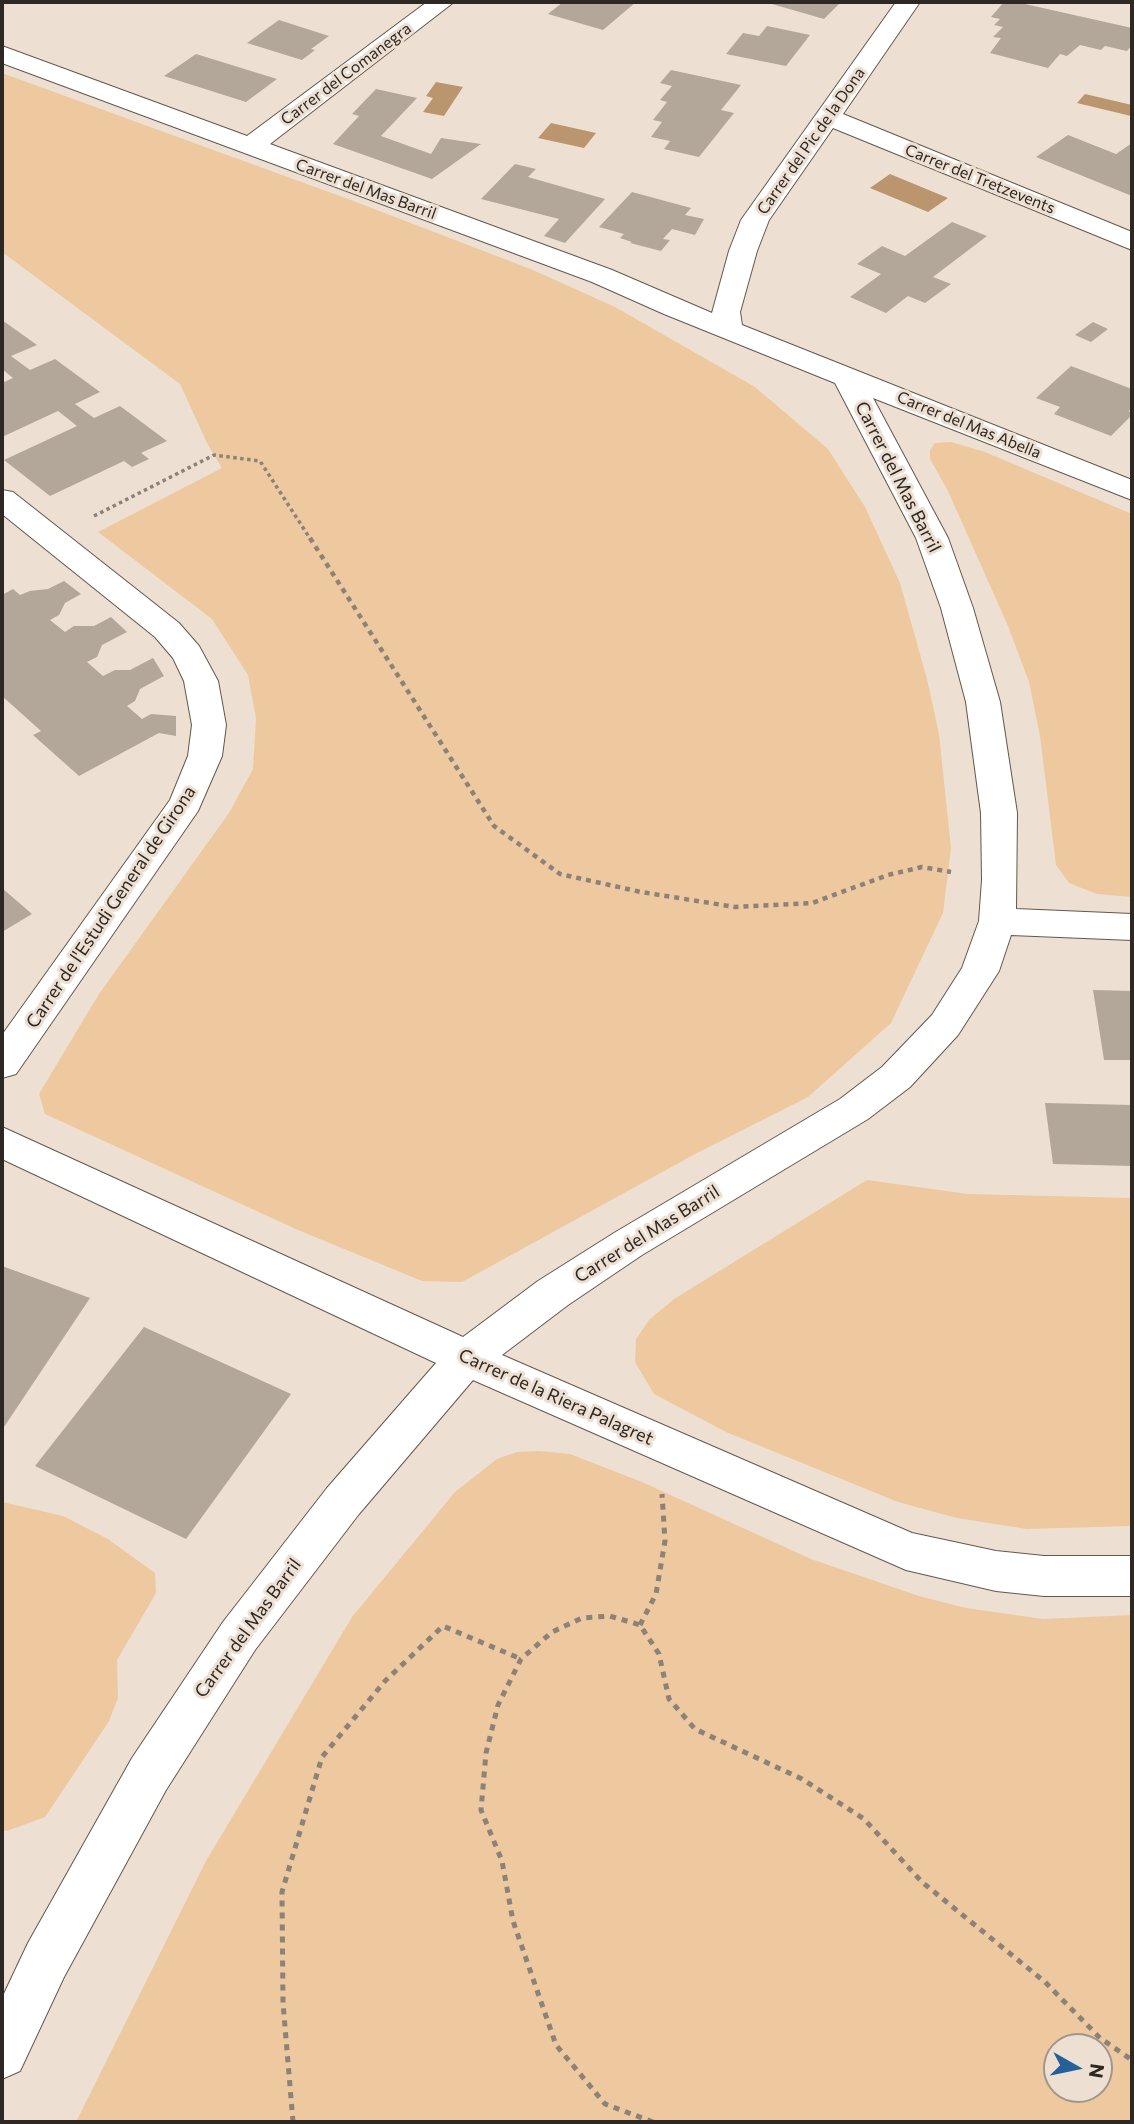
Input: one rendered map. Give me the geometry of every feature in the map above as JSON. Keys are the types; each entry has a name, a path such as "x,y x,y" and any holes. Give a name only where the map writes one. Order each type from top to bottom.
{"street":[{"name":"Carrer del Comanegra","path":"250,146 442,2"},
{"name":"Carrer del Pic de la Dona","path":"728,329 726,312 743,251 755,220 908,2"},
{"name":"Carrer del Mas Barril","path":"2,54 602,276 728,329"},
{"name":"Carrer del Tretzevents","path":"828,117 1132,242"},
{"name":"Carrer del Mas Abella","path":"728,329 1132,491"},
{"name":"Carrer del Mas Barril","path":"2,2053 46,1960 149,1774 239,1636 343,1501 466,1358 553,1293 628,1244 854,1109 896,1077 945,1025 981,971 997,921 1000,880 999,813 983,702 957,608 932,538 846,376"},
{"name":"Carrer de l'Estudi General de Girona","path":"2,499 172,636 187,654 201,681 209,725 205,756 186,803 2,1064"},
{"path":"997,921 1132,927"},
{"name":"Carrer de la Riera Palagret","path":"2,1142 466,1358 905,1551 996,1571 1044,1576 1132,1576"}],"path":[{"path":"85,520 214,456 260,461 494,826 560,874 641,892 735,907 812,903 888,875 922,867 1000,880"},
{"path":"640,1625 656,1594 664,1541 661,1501 664,1485"},
{"path":"653,2122 605,2104 556,2045 513,1922 502,1861 481,1811 486,1754 498,1705 521,1660 552,1632 582,1618 610,1616 640,1625 659,1654 669,1699 695,1729 802,1779 864,1819 922,1882 1045,1982 1101,2038 1132,2060"},
{"path":"293,2122 283,2003 282,1892 322,1757 385,1681 443,1626 521,1660"}],"shaded area":[{"path":"2,73 348,199 533,270 615,307 755,387 828,449 865,507 900,583 927,679 939,734 951,848 943,913 891,1023 808,1097 697,1153 462,1282 422,1281 298,1230 45,1114 39,1094 99,994 229,813 253,769 256,718 248,675 212,619 98,532 222,468 207,443 180,384 2,252"},
{"path":"436,82 463,87 444,116 423,112 433,98 426,96"},
{"path":"1085,94 1132,105 1132,114 1131,116 1077,103"},
{"path":"551,123 596,133 584,148 538,138"},
{"path":"890,174 948,198 928,212 870,188"},
{"path":"951,442 985,452 1132,514 1132,897 1097,894 1069,883 1056,865 1040,736 1029,682 1008,626 948,491 930,459 930,450 935,443"},
{"path":"867,1180 968,1194 1132,1198 1132,1526 1027,1529 957,1518 898,1502 726,1432 654,1394 635,1362 636,1339 649,1320 674,1299"},
{"path":"517,1452 570,1454 642,1482 811,1559 919,1596 966,1608 1043,1619 1132,1615 1132,2122 76,2122 206,1861 352,1617 455,1492 497,1459"},
{"path":"2,1502 63,1516 108,1539 155,1573 156,1593 117,1660 118,1698 109,1721 45,1817 7,1831 2,1830"}],"building":[{"path":"563,2 636,2 603,30 548,14"},
{"path":"765,2 841,2 824,19"},
{"path":"1004,2 1016,2 1132,28 1132,45 1127,51 1105,46 1101,50 1080,45 1067,56 1060,54 1048,68 990,53 1001,38 993,37 1003,27 994,25 1000,19 991,17"},
{"path":"279,20 329,36 311,49 315,50 302,60 247,43"},
{"path":"767,26 810,35 786,66 726,54 743,33 759,36"},
{"path":"196,54 277,79 246,102 164,76"},
{"path":"671,70 741,85 721,110 734,113 699,157 664,149 670,141 651,137 662,122 653,120 667,102 660,100 672,86 660,83"},
{"path":"376,89 417,98 381,136 431,154 441,138 481,144 432,179 333,144 359,116 352,114"},
{"path":"1068,135 1116,154 1132,143 1132,196 1036,157"},
{"path":"515,164 536,169 528,177 605,199 565,243 544,236 559,219 481,199"},
{"path":"632,192 691,208 685,215 704,219 695,235 672,229 663,239 670,240 661,251 630,243 632,242 620,238 624,234 599,227"},
{"path":"952,222 987,236 933,277 951,284 925,303 908,296 886,313 850,297 881,274 857,264 882,246 905,256"},
{"path":"2,320 37,345 11,356 30,370 55,359 100,392 75,404 94,418 120,406 167,441 141,453 149,459 132,467 124,461 50,496 4,460 77,426 58,411 2,437 2,383 13,378 2,369"},
{"path":"1093,322 1108,329 1091,342 1075,335"},
{"path":"1071,366 1132,389 1132,407 1129,411 1132,415 1111,436 1054,414 1060,407 1036,398"},
{"path":"64,581 81,594 65,603 59,615 50,620 65,632 74,626 94,626 111,617 127,632 102,645 97,657 87,662 103,676 115,670 130,670 153,658 164,676 140,689 135,701 127,706 142,719 151,714 176,716 176,736 159,733 79,776 33,735 41,731 2,696 2,595 13,589 20,595 48,589"},
{"path":"2,888 32,914 2,932"},
{"path":"1093,990 1132,991 1132,1060 1104,1060"},
{"path":"1045,1103 1132,1105 1132,1166 1053,1164"},
{"path":"2,1266 90,1298 2,1430"},
{"path":"144,1327 291,1394 186,1539 35,1466"}]}
